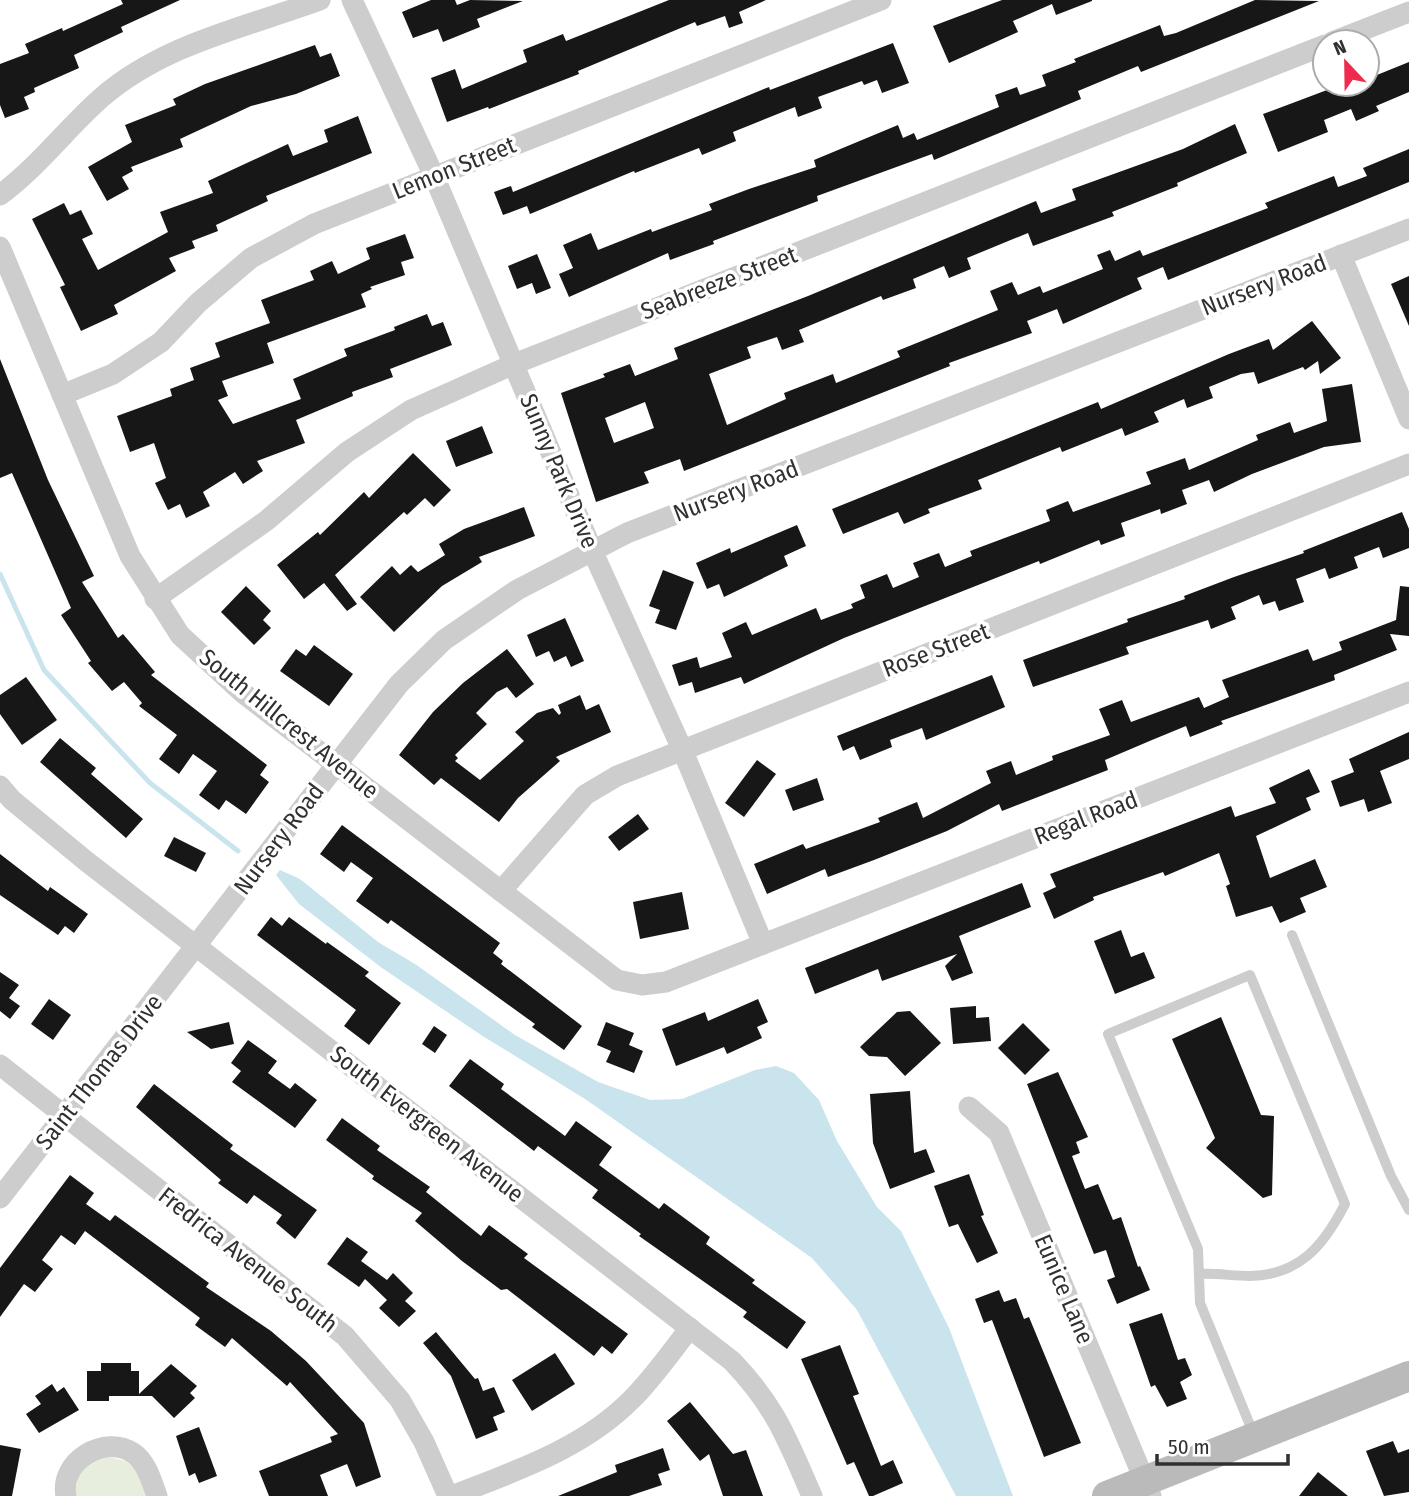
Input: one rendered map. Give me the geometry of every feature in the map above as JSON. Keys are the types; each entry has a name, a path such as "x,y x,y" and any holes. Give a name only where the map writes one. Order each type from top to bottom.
{"main road":[{"path":"1107,1496 1148,1489 1255,1437 1409,1376"}],"street":[{"path":"0,195 19,181 101,98 151,62 198,41 320,0"},
{"name":"Sunny Park Drive","path":"352,0 434,176 592,550 682,749 763,944"},
{"name":"Lemon Street","path":"62,395 113,374 161,342 198,303 251,258 314,224 881,0"},
{"path":"1368,28 1409,12"},
{"name":"Seabreeze Street","path":"155,599 266,521 346,452 411,410 514,364 1311,51"},
{"name":"Nursery Road","path":"197,946 399,684 444,640 517,590 627,533 1409,229"},
{"name":"South Hillcrest Avenue","path":"0,247 130,556 180,635 211,666 617,980 642,985 666,982 763,944"},
{"path":"1341,255 1409,419"},
{"name":"Rose Street","path":"501,891 585,795 617,776 1409,464"},
{"name":"Regal Road","path":"763,944 1409,692"},
{"name":"South Evergreen Avenue","path":"0,786 47,830 732,1361 759,1390 779,1419 812,1496"},
{"name":"Saint Thomas Drive","path":"0,1198 197,946"},
{"name":"Fredrica Avenue South","path":"0,1065 345,1336 400,1400 450,1496"},
{"name":"Eunice Lane","path":"969,1107 999,1133 1148,1489"},
{"path":"450,1496 535,1463 599,1428 632,1399 690,1328"},
{"path":"65,1496 68,1475 74,1464 91,1451 106,1446 121,1447 136,1454 157,1496"}],"lane":[{"path":"1292,935 1409,1209"},
{"path":"1200,1273 1249,1276 1277,1272 1307,1258 1328,1237 1345,1204 1250,975 1108,1034 1198,1249 1200,1303 1255,1437"}],"green space":[{"path":"98,1457 119,1459 131,1465 140,1477 148,1496 74,1496 79,1473"}],"water":[{"path":"280,870 300,879 378,942 415,964 515,1035 598,1082 650,1100 682,1099 755,1070 776,1066 794,1073 819,1100 837,1141 877,1207 901,1231 949,1328 1013,1496 956,1496 857,1310 812,1258 585,1099 481,1035 382,968 299,904 276,875"}],"building":[{"path":"121,0 180,0 121,27 123,32 74,55 79,68 34,88 35,92 24,97 29,109 5,118 0,105 0,64 29,53 25,44 62,28 63,31 123,4"},
{"path":"431,0 455,0 457,5 470,0 523,1 477,19 480,27 443,42 438,29 413,38 402,12"},
{"path":"669,0 766,0 739,12 743,23 729,28 725,16 697,26 695,22 578,71 579,74 489,109 488,107 447,122 431,78 455,69 462,89 527,62 523,50 563,34 566,41"},
{"path":"1002,0 1092,1 1056,15 1052,4 1013,21 1018,32 949,63 933,26"},
{"path":"1255,0 1319,1 1141,72 1138,66 1078,91 1081,99 934,160 932,154 817,196 818,201 713,241 714,244 670,260 668,253 569,297 559,274 573,268 563,245 591,233 598,250 651,229 652,232 712,210 709,204 816,167 814,160 898,125 903,138 914,133 917,140 999,107 995,95 1017,87 1020,95 1046,86 1042,75 1076,62 1074,59 1160,25 1164,36 1176,33"},
{"path":"893,43 909,83 882,93 877,80 864,85 862,81 818,97 822,108 798,117 795,107 733,132 736,141 702,155 699,148 635,173 634,171 530,214 527,206 503,215 494,192 511,186 513,192 769,87 770,90"},
{"path":"315,45 320,57 331,53 340,76 296,94 251,106 180,139 183,147 131,167 133,171 122,177 129,189 107,201 88,167 132,142 125,125 176,105 173,99 205,84"},
{"path":"1409,62 1409,92 1376,106 1379,111 1356,121 1351,109 1324,120 1328,132 1278,152 1263,114 1311,96 1381,98 1381,73"},
{"path":"358,116 372,153 266,196 268,201 216,225 218,231 192,241 195,248 169,258 176,271 114,305 118,314 81,331 60,287 65,285 32,219 64,203 70,215 81,210 93,234 82,239 98,270 168,232 160,212 213,193 208,181 288,144 293,156 328,142 324,130"},
{"path":"1235,124 1247,153 1177,183 1178,186 1112,212 1114,216 1033,246 1028,233 967,258 971,269 949,278 944,266 913,279 916,288 883,300 881,296 799,330 804,342 782,350 777,337 747,347 751,358 709,374 727,425 786,399 784,393 833,374 836,383 900,357 897,351 998,310 990,291 1012,282 1018,295 1040,286 1043,293 1103,269 1097,255 1110,250 1115,261 1140,250 1143,256 1268,208 1265,203 1334,176 1338,187 1367,176 1363,168 1409,149 1409,182 1168,280 1163,267 1137,278 1142,289 1063,324 1057,309 1027,321 1032,333 949,363 950,366 684,471 680,459 644,472 649,483 596,502 561,393 605,377 603,374 630,364 635,376 678,359 674,348 808,296 1036,201 1041,213 1076,200 1072,189 1183,149","holes":["645,402 654,428 614,443 605,418"]},
{"path":"405,234 414,258 401,262 405,275 370,287 372,289 361,294 366,307 267,343 274,363 222,381 228,396 218,400 233,424 301,399 293,379 347,356 344,349 395,330 394,327 427,314 432,326 443,322 452,345 390,369 393,377 352,392 353,396 296,420 305,443 257,461 263,471 243,484 235,472 203,492 210,506 186,518 180,504 168,510 155,483 166,478 154,443 130,452 117,416 172,396 170,389 194,380 190,368 220,357 215,343 270,323 261,300 314,280 310,271 332,261 338,274 370,259 366,248"},
{"path":"537,254 551,288 536,294 532,283 517,289 508,266"},
{"path":"1409,276 1409,326 1391,284"},
{"path":"1312,321 1341,358 1320,374 1318,361 1305,370 1303,367 1258,384 1254,372 1241,374 1209,387 1213,398 1187,408 1184,399 1154,412 1159,422 1125,436 1122,428 1062,452 1060,447 978,480 982,489 928,509 930,513 904,524 898,512 843,534 832,509 1098,402 1101,409 1269,339 1273,350"},
{"path":"0,359 48,480 94,576 82,582 118,638 123,634 155,672 151,675 267,765 260,775 269,782 246,814 226,800 219,810 199,795 217,771 193,754 179,774 159,759 177,735 139,706 142,703 124,682 112,691 88,663 91,661 61,615 71,608 12,473 0,478"},
{"path":"1352,384 1361,442 1324,447 1252,474 1214,492 1209,480 1182,490 1187,504 1161,514 1160,509 1121,523 1125,536 1101,545 1099,540 1040,564 1039,561 844,638 744,684 741,677 695,693 692,682 679,686 672,665 697,657 700,668 732,657 722,633 746,622 752,635 816,608 821,620 853,608 851,604 865,598 860,585 887,574 893,588 919,577 913,563 939,553 945,567 972,556 970,551 1050,521 1046,510 1068,501 1073,512 1151,484 1146,472 1185,458 1189,470 1258,440 1256,435 1290,422 1294,433 1327,421 1322,389"},
{"path":"482,426 493,453 456,467 446,441"},
{"path":"413,453 451,490 434,507 425,498 407,515 404,512 335,575 357,604 347,611 324,583 304,599 277,565 318,532 320,535 364,492 369,498"},
{"path":"524,507 535,536 479,557 482,562 442,586 394,632 360,597 392,566 400,575 411,565 418,572 445,555 439,544 464,529"},
{"path":"1402,512 1409,529 1409,548 1383,558 1379,547 1354,557 1358,568 1329,579 1325,568 1296,579 1304,602 1279,611 1275,601 1263,605 1259,595 1231,607 1236,619 1211,629 1208,620 1126,647 1129,654 1033,687 1023,660 1128,622 1127,619 1185,599 1184,596 1304,553 1303,551"},
{"path":"797,525 806,546 784,556 788,566 724,597 719,584 707,589 696,563 730,548 731,553"},
{"path":"663,570 694,582 676,630 655,623 660,610 649,606"},
{"path":"246,586 271,611 263,620 271,628 254,645 221,612"},
{"path":"1400,586 1409,587 1409,636 1390,634 1397,650 1334,675 1335,680 1221,721 1223,724 1190,737 1186,726 1152,740 1105,760 1108,770 1002,811 999,804 947,831 874,860 828,877 825,869 767,894 754,864 803,844 806,849 880,822 878,818 917,802 923,818 991,783 986,771 1011,761 1016,775 1053,760 1052,756 1110,735 1099,709 1122,700 1131,722 1199,697 1204,708 1229,697 1222,680 1308,649 1313,661 1342,650 1339,642 1396,620"},
{"path":"565,618 584,661 571,667 566,656 554,662 549,651 536,657 527,635"},
{"path":"314,645 353,674 329,706 280,671 296,649 306,656"},
{"path":"507,649 534,684 516,698 507,687 497,692 476,713 487,724 455,755 458,758 455,761 480,780 524,741 515,732 537,713 553,708 559,715 561,713 558,705 580,695 586,710 599,704 611,732 556,757 560,761 518,798 499,822 441,778 434,785 399,755 433,712 463,683"},
{"path":"992,675 1005,707 926,740 922,728 890,740 892,747 860,760 854,746 843,751 837,736"},
{"path":"26,677 57,720 22,745 0,714 0,695"},
{"path":"1409,732 1409,759 1380,771 1392,803 1368,812 1364,799 1340,807 1331,781 1354,772 1349,759"},
{"path":"60,738 96,768 91,774 143,819 126,838 40,762"},
{"path":"757,760 776,774 744,817 725,803"},
{"path":"1309,769 1320,792 1306,798 1311,810 1256,836 1270,878 1315,859 1327,887 1300,898 1306,912 1280,923 1272,906 1236,917 1226,886 1230,884 1219,853 1165,876 1163,872 1093,897 1094,900 1054,919 1043,893 1056,887 1050,874 1231,806 1235,817 1276,803 1269,788"},
{"path":"817,778 824,800 793,811 785,790"},
{"path":"638,814 649,829 619,851 608,837"},
{"path":"342,825 500,943 493,953 503,961 501,964 582,1026 564,1050 532,1027 535,1024 391,920 388,924 356,901 373,878 351,862 344,872 320,854"},
{"path":"174,837 206,853 196,872 164,856"},
{"path":"0,854 48,891 50,887 88,914 74,933 65,926 58,935 0,895"},
{"path":"1022,883 1031,907 959,936 973,973 952,981 945,966 957,954 882,981 878,969 815,994 805,968"},
{"path":"682,892 689,929 640,939 633,902"},
{"path":"271,917 282,926 289,917 326,944 327,942 369,972 365,976 401,1003 369,1045 344,1026 356,1010 257,935"},
{"path":"1121,930 1131,957 1144,952 1155,978 1115,994 1094,941"},
{"path":"0,972 19,985 9,998 20,1006 10,1019 0,1011"},
{"path":"49,999 71,1015 53,1040 31,1024"},
{"path":"758,999 768,1022 757,1027 762,1038 727,1054 724,1047 676,1066 662,1029 705,1012 708,1021"},
{"path":"976,1006 976,1018 989,1017 991,1041 953,1044 950,1008"},
{"path":"910,1011 941,1043 905,1076 887,1057 869,1056 860,1047 897,1012"},
{"path":"1221,1017 1261,1115 1274,1116 1272,1195 1263,1198 1206,1148 1215,1138 1172,1039"},
{"path":"229,1022 234,1044 211,1049 187,1032"},
{"path":"606,1022 634,1033 629,1045 643,1051 634,1073 606,1062 611,1051 597,1045"},
{"path":"1023,1023 1050,1050 1025,1075 998,1048"},
{"path":"434,1026 447,1035 435,1053 422,1044"},
{"path":"248,1040 277,1061 268,1073 290,1089 295,1083 317,1100 295,1128 232,1082 241,1071 231,1063"},
{"path":"470,1059 504,1084 501,1089 565,1136 576,1121 612,1147 599,1165 659,1209 664,1203 710,1237 706,1244 755,1280 752,1283 806,1322 787,1349 743,1317 747,1312 639,1236 641,1234 592,1198 598,1190 538,1146 534,1151 449,1086"},
{"path":"1058,1072 1088,1137 1076,1142 1080,1153 1072,1156 1085,1189 1098,1184 1113,1220 1121,1217 1138,1267 1140,1266 1150,1290 1117,1304 1107,1280 1115,1277 1106,1250 1094,1254 1027,1084"},
{"path":"154,1084 233,1145 230,1149 317,1210 295,1239 276,1223 282,1215 254,1195 247,1204 218,1183 221,1180 136,1107"},
{"path":"910,1091 914,1153 926,1149 935,1172 890,1189 873,1143 870,1094"},
{"path":"342,1118 380,1146 377,1150 430,1187 426,1192 481,1236 489,1225 528,1254 524,1258 628,1334 612,1354 602,1346 594,1356 507,1289 501,1290 462,1261 415,1221 422,1213 372,1179 374,1176 326,1140"},
{"path":"969,1174 984,1215 981,1216 998,1253 977,1263 958,1224 949,1227 934,1186"},
{"path":"70,1175 94,1193 86,1204 110,1221 115,1215 209,1283 206,1287 271,1331 306,1361 364,1423 381,1477 356,1487 347,1464 320,1475 328,1496 269,1496 259,1471 332,1442 330,1437 338,1434 290,1382 287,1386 232,1338 225,1347 195,1325 200,1318 85,1231 75,1245 61,1235 42,1260 53,1269 35,1292 24,1284 0,1317 0,1268"},
{"path":"347,1237 368,1252 361,1261 387,1280 393,1273 413,1293 405,1301 416,1311 399,1327 379,1308 387,1300 365,1279 359,1287 327,1264"},
{"path":"999,1290 1004,1302 1016,1298 1024,1319 1029,1317 1081,1443 1044,1457 992,1320 984,1323 975,1299"},
{"path":"1162,1313 1178,1360 1185,1358 1192,1375 1180,1382 1187,1399 1167,1407 1155,1385 1151,1387 1129,1324"},
{"path":"436,1332 475,1379 478,1378 483,1391 494,1387 505,1412 493,1417 498,1430 476,1439 451,1376 423,1343"},
{"path":"840,1345 859,1394 853,1396 881,1466 893,1460 903,1483 873,1496 869,1496 854,1462 847,1465 801,1359"},
{"path":"555,1353 575,1384 532,1411 512,1380"},
{"path":"101,1363 131,1363 131,1371 139,1371 139,1394 171,1364 197,1386 190,1393 195,1398 174,1418 152,1396 109,1396 109,1401 87,1401 87,1371 101,1371"},
{"path":"52,1384 57,1392 64,1387 79,1410 39,1433 26,1414 41,1404 35,1396"},
{"path":"690,1402 733,1454 746,1450 763,1496 723,1496 709,1454 700,1461 667,1421"},
{"path":"199,1427 217,1476 199,1483 195,1473 189,1476 176,1436"},
{"path":"1393,1441 1398,1453 1409,1449 1409,1492 1384,1496 1366,1451"},
{"path":"0,1445 21,1449 12,1496 0,1496"},
{"path":"663,1448 670,1470 658,1474 662,1485 629,1496 558,1496 617,1472 615,1465"},
{"path":"1318,1472 1348,1496 1299,1496"}],"waterway":[{"path":"0,574 44,670 150,783 238,851"}]}
